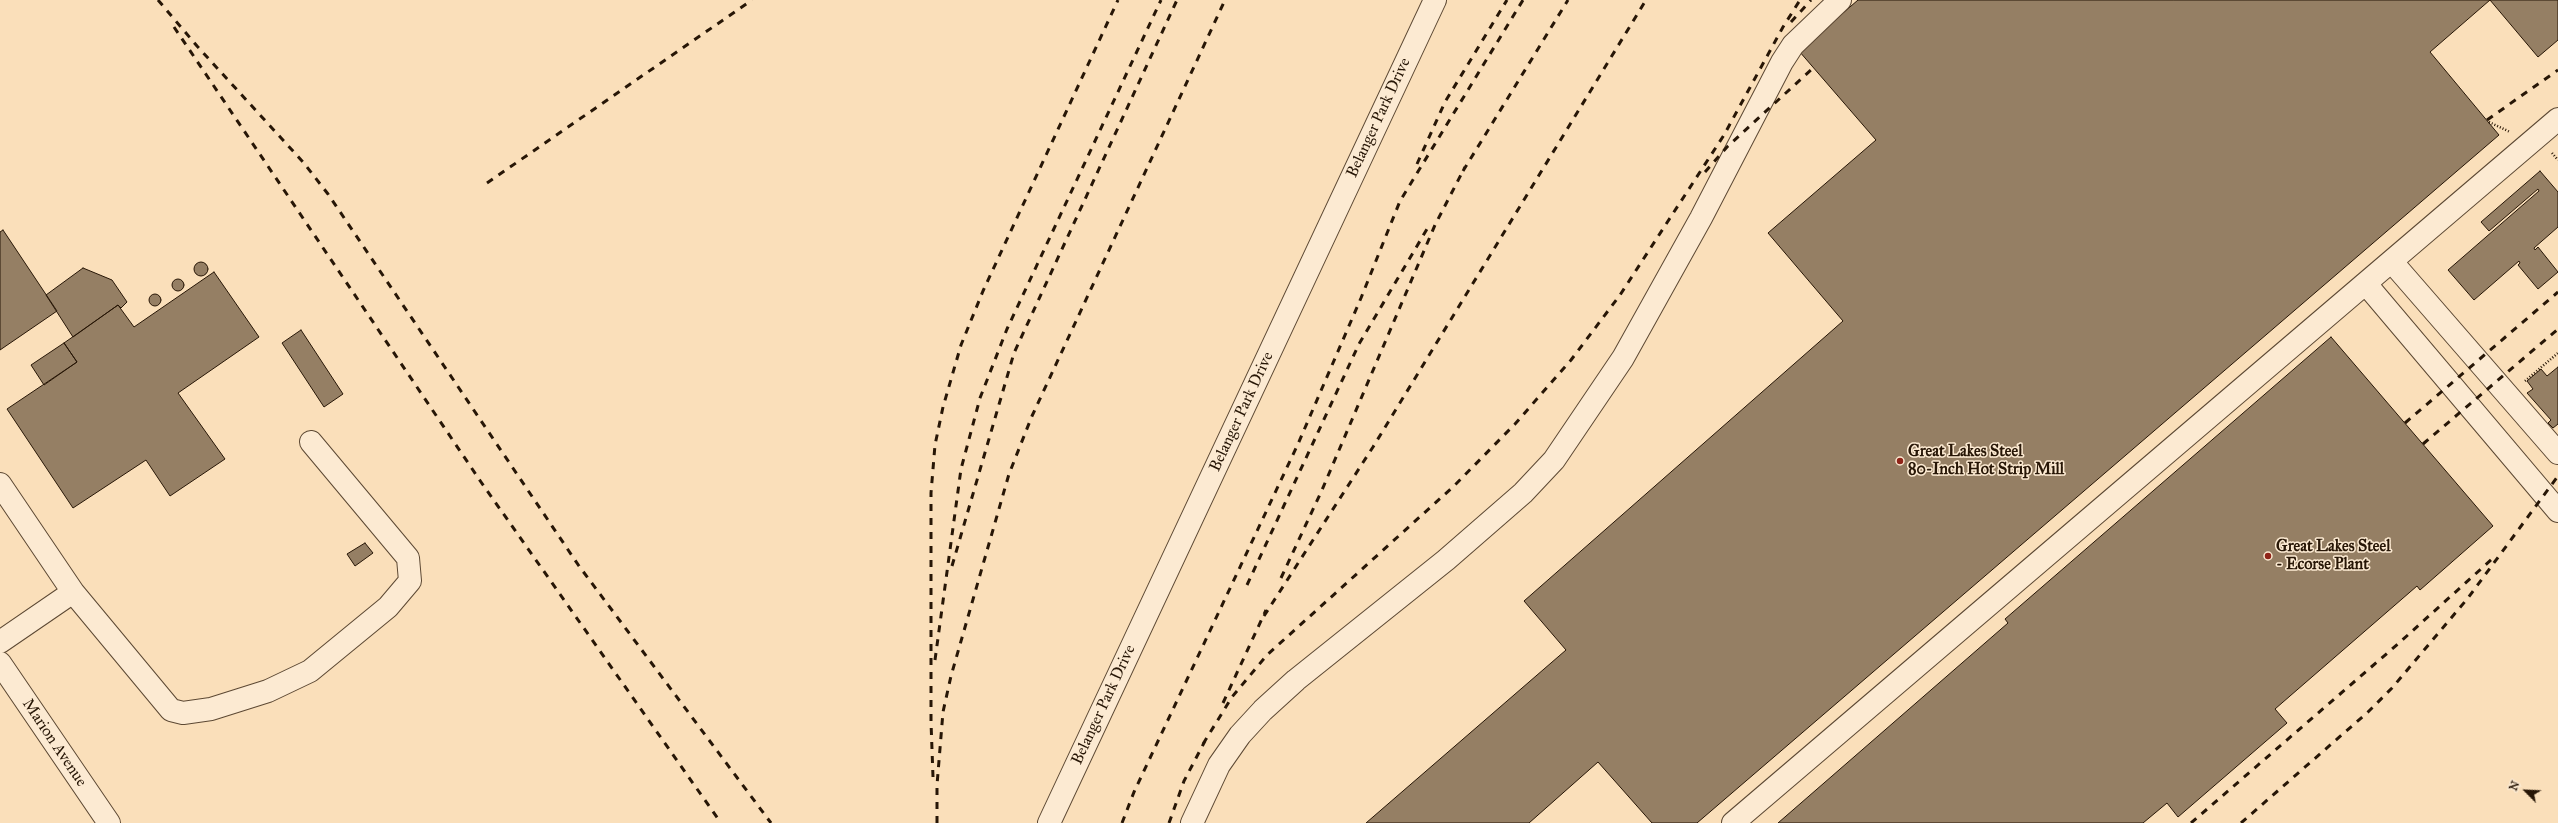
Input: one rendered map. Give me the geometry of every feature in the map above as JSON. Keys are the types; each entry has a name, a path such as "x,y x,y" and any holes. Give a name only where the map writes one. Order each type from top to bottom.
{"street":[{"name":"Belanger Park Drive","path":"1049,823 1435,0"},
{"path":"1192,823 1219,765 1240,736 1263,710 1296,680 1446,560 1523,493 1554,460 1623,358 1701,218 1782,62 1793,45 1840,0"},
{"path":"1733,823 2558,119"},
{"path":"2392,262 2558,453"},
{"path":"2366,284 2558,511"},
{"path":"0,484 73,592 171,710 183,713 211,709 268,691 310,672 388,607 410,581 408,558 311,442"},
{"path":"0,642 73,592"},
{"name":"Marion Avenue","path":"0,663 109,823"}],"path":[{"path":"2519,386 2558,353"}],"building":[{"name":"Great Lakes Steel 80-Inch Hot Strip Mill","path":"1858,0 2490,0 2430,52 2499,135 1697,823 1652,823 1598,762 1529,823 1366,823 1566,650 1524,601 1843,321 1768,233 1876,140 1799,51"},
{"path":"2490,0 2558,0 2558,40 2538,57"},
{"path":"2540,171 2558,192 2558,227 2534,248 2535,250 2538,247 2558,272 2538,289 2518,265 2520,263 2519,261 2474,300 2448,270 2539,191 2538,189 2489,231 2481,222"},
{"path":"3,230 57,311 0,350 0,232"},
{"path":"201,262 206,264 208,269 206,274 201,276 196,274 194,269 196,264"},
{"path":"83,268 112,280 127,302 121,308 118,305 73,337 46,295"},
{"path":"214,272 259,337 178,393 225,459 170,496 146,460 73,508 7,409 77,362 64,343 118,305 134,327"},
{"path":"176,279 180,279 184,285 180,291 176,291 172,287 172,283"},
{"path":"153,294 157,294 161,300 157,306 153,306 149,302 149,298"},
{"path":"301,330 343,394 324,407 282,343"},
{"name":"Great Lakes Steel - Ecorse Plant","path":"2331,337 2493,526 2420,590 2417,586 2275,709 2287,723 2178,817 2167,803 2143,823 1778,823 2008,623 2005,619"},
{"path":"64,343 77,362 44,385 31,365"},
{"path":"2558,367 2558,424 2553,428 2548,423 2551,420 2527,393 2533,389 2527,381 2541,369 2547,376"},
{"path":"365,543 373,553 355,566 347,554"}],"railway":[{"path":"158,0 197,46 303,162 328,194 579,566 771,823"},
{"path":"487,183 752,0"},
{"path":"933,777 931,722 931,493 935,445 943,407 961,345 983,291 1118,0"},
{"path":"935,660 961,469 980,398 1007,329 1161,0"},
{"path":"952,566 1014,353 1177,0"},
{"path":"937,823 937,785 943,712 951,676 1009,474 1032,416 1225,0"},
{"path":"1417,164 1445,102 1507,0"},
{"path":"1122,823 1134,792 1298,444 1361,298 1400,201 1523,0"},
{"path":"1463,171 1568,0"},
{"path":"1264,616 1373,447 1646,0"},
{"path":"1203,744 1232,697 1267,655 1454,486 1515,424 1571,360 1620,295 1724,135 1783,27 1800,0"},
{"path":"1791,22 1811,0"},
{"path":"174,27 481,482 721,823"},
{"path":"1705,172 1727,147 1813,68"},
{"path":"2487,120 2558,70"},
{"path":"1281,578 1322,490 1435,225 1465,167"},
{"path":"1247,585 1359,344 1430,224"},
{"path":"2405,423 2558,292"},
{"path":"2423,444 2558,329"},
{"path":"2241,823 2368,712 2392,688 2468,598 2558,476"},
{"path":"2191,823 2399,643 2492,559"},
{"path":"1223,703 1266,610"},
{"path":"1169,823 1184,781 1205,741"}],"place":[{"name":"Great Lakes Steel 80-Inch Hot Strip Mill","path":"1900,461"},
{"name":"Great Lakes Steel - Ecorse Plant","path":"2268,556"}]}
